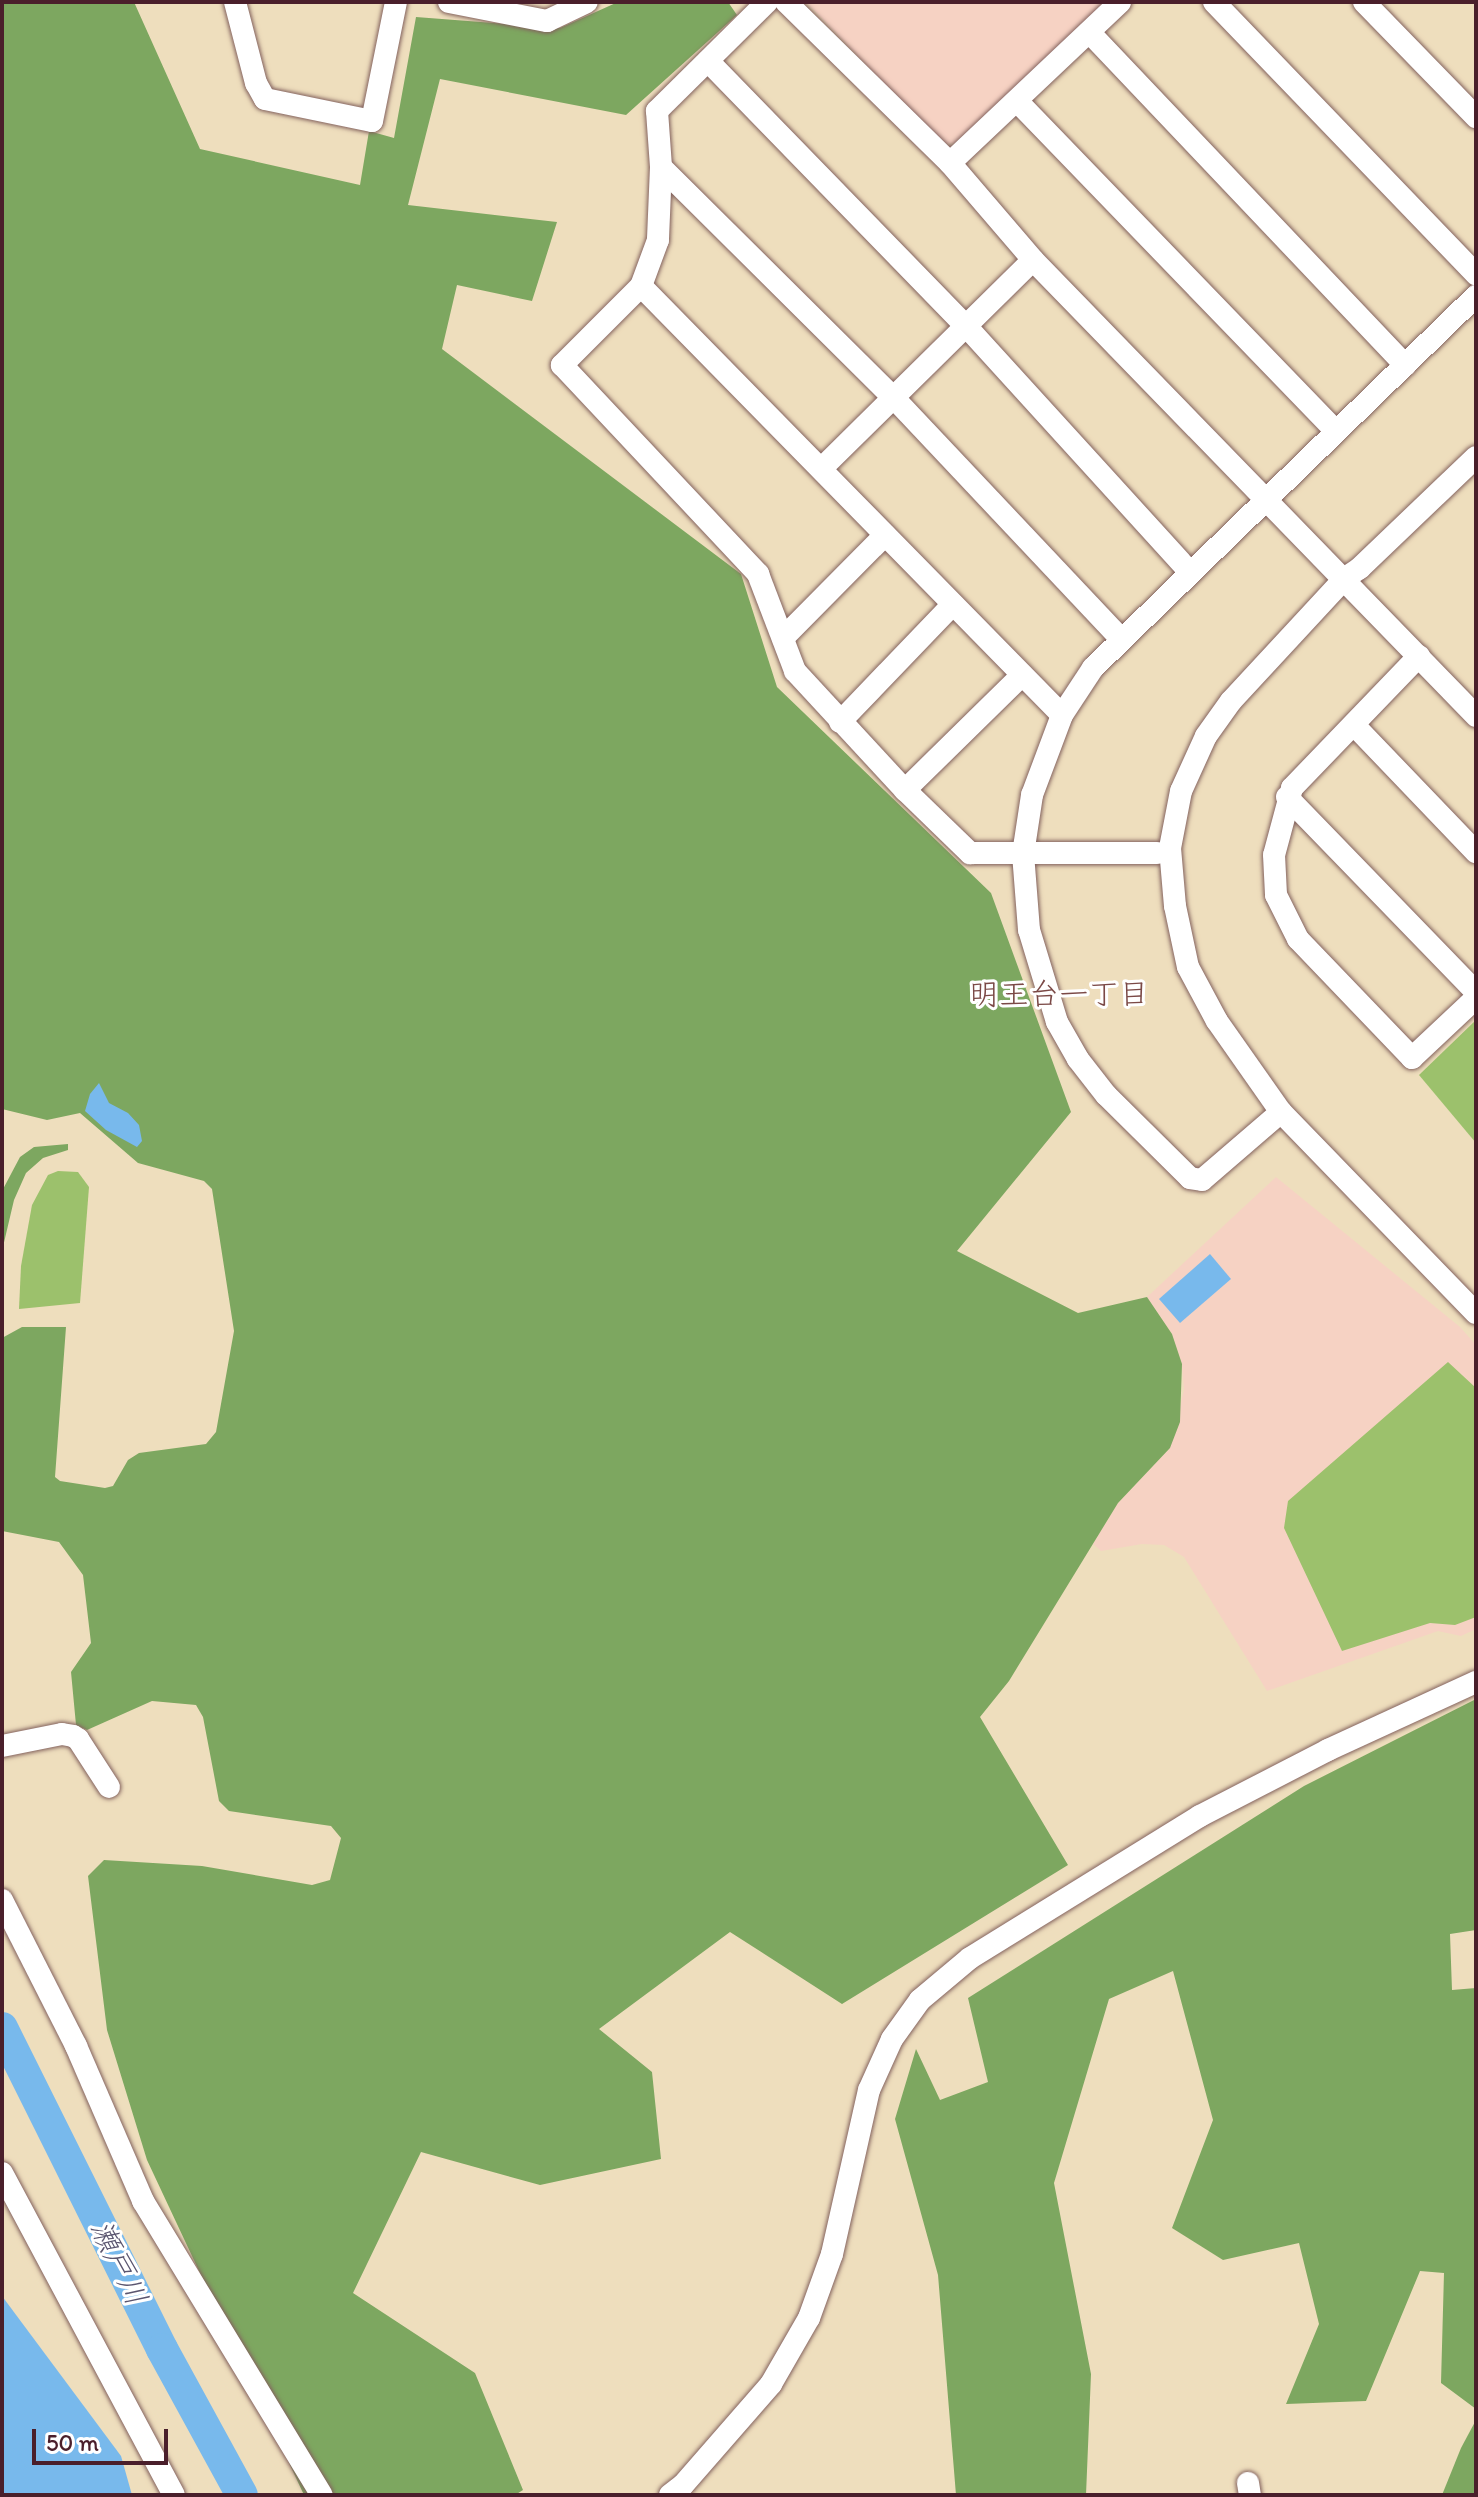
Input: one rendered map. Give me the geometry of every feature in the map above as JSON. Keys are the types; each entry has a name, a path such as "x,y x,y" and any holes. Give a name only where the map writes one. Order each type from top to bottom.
{"street":[{"path":"235,2 256,83 265,99 372,121 396,2"},
{"path":"449,2 547,21 587,2"},
{"path":"767,2 657,111 661,167 658,240 641,286 562,365 758,574 795,671 905,790 970,853 1157,853"},
{"path":"786,2 950,163 1033,260 1264,500 1474,711"},
{"path":"950,163 1120,2"},
{"path":"1214,2 1476,274"},
{"path":"1364,2 1476,117"},
{"path":"1090,33 1405,365"},
{"path":"708,61 966,326 1190,572"},
{"path":"1017,101 1336,431"},
{"path":"661,167 893,397 1120,638"},
{"path":"822,468 1033,260"},
{"path":"641,286 1062,715"},
{"path":"1281,1112 1202,1180 1190,1178 1106,1095 1078,1059 1057,1022 1039,972 1029,930 1023,854 1032,795 1062,715 1093,668 1120,638 1476,296"},
{"path":"1476,458 1360,568 1345,578 1231,701 1206,736 1181,791 1170,848 1175,906 1188,967 1217,1021 1281,1112 1476,1313"},
{"path":"783,638 885,535"},
{"path":"840,722 953,604"},
{"path":"1287,797 1476,995 1412,1058 1298,939 1276,895 1274,855 1287,797 1292,788 1419,656"},
{"path":"905,790 1022,675"},
{"path":"1354,725 1476,852"},
{"path":"670,2495 683,2485 771,2384 809,2318 832,2254 869,2090 892,2039 920,2000 970,1958 1200,1816 1328,1750 1476,1682"},
{"path":"2,1746 62,1734 73,1736 109,1787"},
{"path":"2,1900 76,2046 143,2201 322,2495"},
{"path":"2,2173 170,2490"}],"shaded area":[{"path":"806,2 1105,2 955,143 943,144"},
{"path":"1276,1177 1460,1327 1476,1345 1476,1629 1461,1636 1438,1631 1267,1691 1184,1557 1164,1545 1142,1544 1101,1551 1093,1544 1118,1503 1170,1448 1184,1390 1182,1364 1172,1334 1147,1297"}],"green space":[{"path":"2,2 134,2 200,149 360,185 369,131 394,138 416,17 560,28 618,2 728,2 737,15 626,115 440,79 408,205 557,222 532,301 457,285 442,349 741,574 777,687 991,893 1071,1112 957,1251 1078,1313 1147,1297 1172,1334 1182,1364 1180,1422 1170,1448 1118,1503 1009,1681 980,1717 1068,1865 842,2004 730,1932 599,2029 652,2072 661,2159 540,2185 421,2152 353,2293 475,2373 523,2490 515,2495 304,2495 147,2160 107,2030 88,1876 104,1860 202,1866 312,1885 330,1880 341,1838 331,1826 229,1811 219,1801 203,1717 196,1705 152,1701 87,1730 76,1725 71,1672 91,1643 83,1575 59,1542 2,1531 2,1338 22,1327 66,1327 55,1477 60,1481 105,1488 113,1486 128,1460 139,1453 206,1444 216,1432 234,1331 212,1189 204,1181 138,1163 80,1113 47,1120 2,1109"},
{"path":"1476,1020 1476,1143 1419,1075"},
{"path":"68,1144 68,1150 43,1158 26,1173 14,1200 2,1251 2,1191 20,1157 34,1147"},
{"path":"58,1171 78,1172 89,1187 80,1303 19,1309 21,1266 32,1205 48,1175"},
{"path":"1448,1362 1476,1388 1476,1617 1455,1625 1430,1623 1342,1651 1284,1528 1288,1501"},
{"path":"1476,1699 1476,1930 1450,1934 1452,1990 1476,1988 1476,2409 1441,2383 1444,2273 1420,2271 1366,2401 1286,2404 1319,2324 1299,2243 1223,2260 1172,2228 1213,2120 1173,1971 1109,1999 1054,2183 1091,2374 1086,2495 956,2495 938,2275 895,2119 916,2049 940,2100 988,2082 968,1998 1304,1786"},
{"path":"1476,2420 1476,2495 1442,2495 1461,2448"}],"water":[{"path":"99,1083 109,1103 128,1113 139,1125 142,1141 137,1147 106,1130 85,1111 90,1094"},
{"path":"1210,1254 1231,1279 1180,1323 1159,1299"},
{"path":"2,2296 121,2456 132,2495 2,2495"}],"waterway":[{"name":"瀬戸川","path":"2,2028 162,2349 242,2495"}],"district":[{"name":"明王台一丁目","path":"1059,994"}]}
